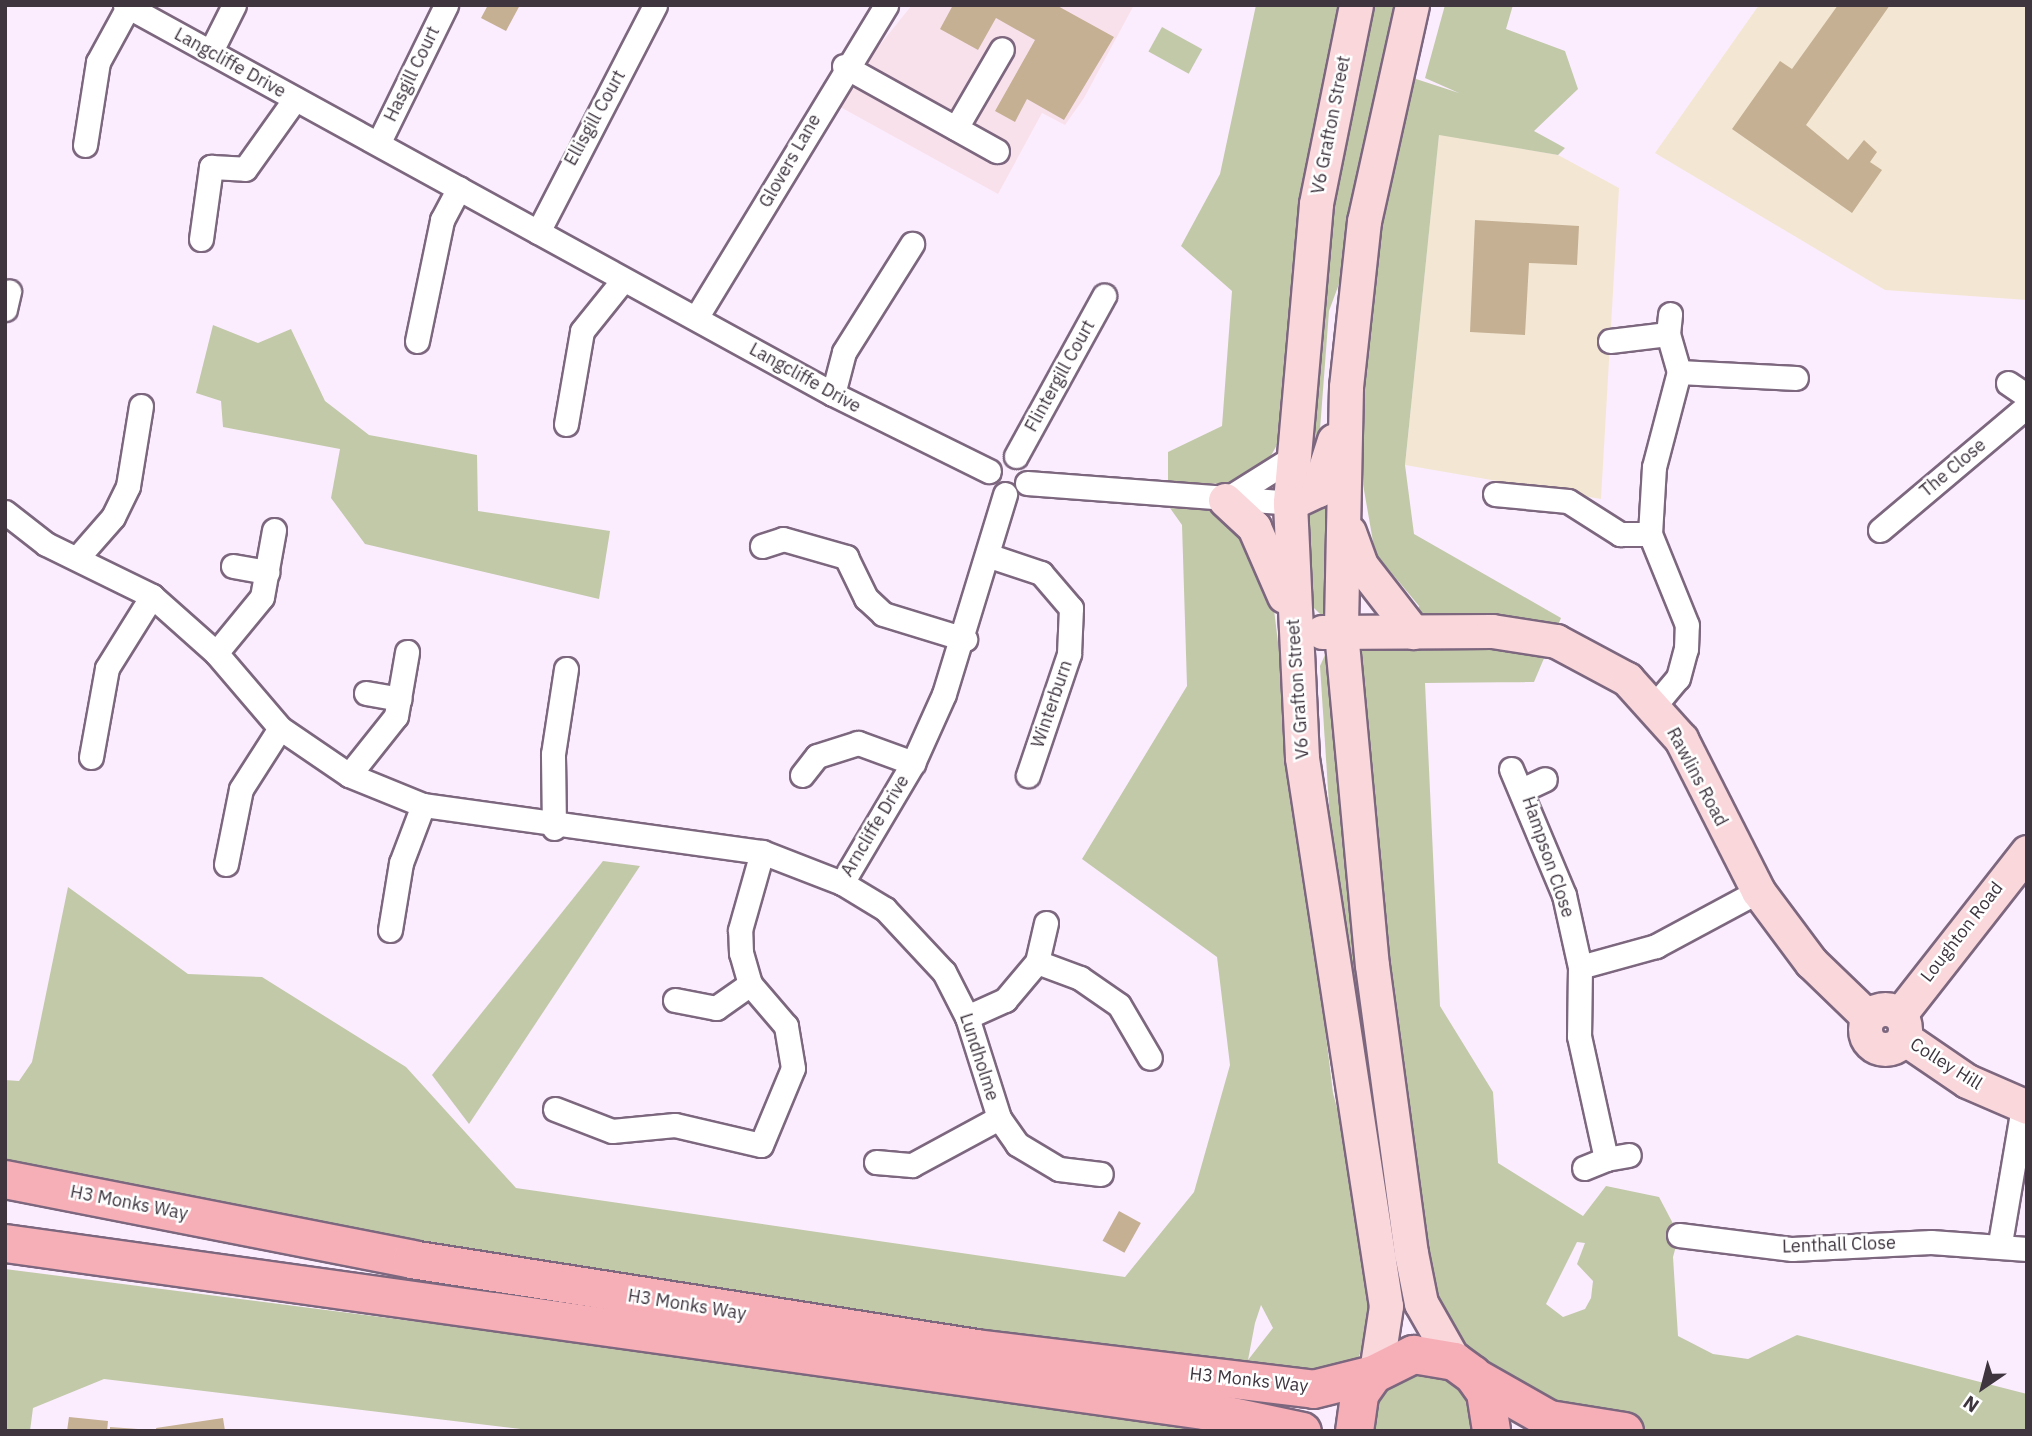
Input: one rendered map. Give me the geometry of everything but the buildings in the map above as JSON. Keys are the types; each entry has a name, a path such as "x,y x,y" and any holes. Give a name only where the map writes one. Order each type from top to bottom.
{"main road":[{"name":"H3 Monks Way","path":"5,1179 411,1259 934,1342 1205,1393 1287,1426"},
{"name":"H3 Monks Way","path":"5,1243 487,1315 1205,1393 1278,1385 1313,1389 1374,1373 1413,1354 1463,1368"},
{"path":"1463,1368 1526,1410 1607,1429"},
{"path":"1463,1368 1485,1392 1491,1431"},
{"path":"1354,1431 1359,1394 1374,1373"}],"street":[{"path":"211,51 234,5"},
{"name":"Hasgill Court","path":"379,142 446,5"},
{"name":"Ellisgill Court","path":"538,232 655,5"},
{"name":"Glovers Lane","path":"696,318 844,66 886,5"},
{"name":"V6 Grafton Street","path":"1356,5 1316,204 1292,458 1290,503 1293,627 1302,758 1369,1192 1396,1256 1421,1303 1463,1368"},
{"name":"V6 Grafton Street","path":"1374,1373 1396,1256 1402,1182 1350,766 1342,632 1346,387 1364,221 1412,5"},
{"name":"Langcliffe Drive","path":"85,145 98,62 127,6 379,142 623,280 833,394 989,471"},
{"path":"956,128 1002,49"},
{"path":"844,66 997,151"},
{"name":"Langcliffe Drive","path":"201,239 211,167 245,169 295,99"},
{"path":"417,341 442,220 459,188"},
{"path":"833,394 844,352 912,244"},
{"path":"566,424 582,331 623,280"},
{"name":"Flintergill Court","path":"1016,456 1104,296"},
{"path":"1610,341 1669,324 1679,372 1654,467 1650,534 1687,625 1678,678 1655,705"},
{"path":"1679,372 1796,378"},
{"path":"1027,483 1027,466 1016,456 1000,456 989,471 991,483 1005,494 1027,483 1290,503 1318,490 1346,387"},
{"path":"78,558 113,516 128,486 141,406"},
{"name":"The Close","path":"1880,530 2027,406"},
{"path":"1225,500 1292,458"},
{"name":"Arncliffe Drive","path":"7,517 46,544 152,596 216,653 280,728 349,775 423,805 554,828 762,852 842,883 914,762 965,639 1005,494"},
{"path":"1495,494 1568,501 1620,534 1650,534"},
{"path":"1225,500 1267,551 1293,627"},
{"path":"1343,513 1361,565 1413,632"},
{"path":"216,653 262,597 274,530"},
{"path":"762,546 783,539 846,557 866,598 883,614 965,639"},
{"name":"Winterburn","path":"990,556 1041,573 1071,608 1069,654 1028,775"},
{"path":"233,566 267,572"},
{"path":"91,757 107,668 152,596"},
{"name":"Rawlins Road","path":"1293,627 1342,632 1492,631 1556,641 1598,659 1655,705 1681,738 1758,891 1811,961 1890,1023"},
{"path":"349,775 396,716 407,652"},
{"path":"554,828 553,754 566,669"},
{"path":"366,693 399,699"},
{"path":"226,864 241,789 280,728"},
{"path":"802,775 817,756 858,743 914,762"},
{"name":"Hampson Close","path":"1511,769 1524,789 1564,895 1580,967 1579,1035 1595,1163 1629,1155"},
{"name":"Hampson Close","path":"1524,789 1545,779"},
{"path":"390,930 401,863 423,805"},
{"path":"555,1109 612,1131 675,1125 761,1145 793,1068 793,1047 786,1026 750,984 740,930 762,852"},
{"name":"Loughton Road","path":"1890,1023 2027,852"},
{"name":"Lundholme","path":"842,883 919,939 967,1017 999,1118 1017,1144 1042,1161 1101,1174"},
{"path":"1580,967 1656,946 1758,891"},
{"path":"967,1017 1005,1000 1037,962 1046,923"},
{"path":"1037,962 1080,978 1119,1005 1150,1058"},
{"path":"675,1000 716,1008 750,984"},
{"name":"Colley Hill","path":"1890,1023 1967,1081 2025,1107"},
{"path":"2000,1242 2025,1107"},
{"path":"876,1162 912,1165 999,1118"},
{"name":"Lenthall Close","path":"1679,1235 1792,1249 2000,1242 2027,1249"},
{"path":"5,1256 87,1256"}],"shaded area":[{"path":"912,5 1134,5 1084,98 1065,125 1042,113 998,194 833,103"},
{"path":"1759,5 2027,5 2027,300 1885,290 1655,153"},
{"path":"1439,134 1558,155 1619,188 1601,499 1405,465"}],"green space":[{"path":"1256,5 1348,5 1279,441 1266,465 1238,484 1168,483 1168,452 1222,426 1232,291 1181,246 1220,174"},
{"path":"1373,5 1399,5 1353,246 1329,311 1317,469 1306,491 1327,233"},
{"path":"1445,5 1513,5 1506,29 1565,51 1578,89 1534,131 1565,148 1558,155 1439,135 1405,465 1414,534 1561,618 1534,682 1425,683 1440,1006 1493,1092 1498,1163 1583,1216 1606,1186 1659,1197 1679,1235 1673,1257 1678,1336 1713,1354 1748,1359 1797,1335 2027,1394 2027,1431 1579,1431 1439,1341 1341,632 1412,632 1419,606 1375,553 1346,387 1387,109 1413,78 1459,93 1425,78","holes":["1577,1242 1585,1243 1577,1264 1593,1281 1591,1298 1585,1309 1563,1317 1546,1304"]},
{"path":"1162,27 1202,49 1189,74 1148,51"},
{"path":"213,325 258,343 291,329 325,401 369,435 477,455 478,511 610,531 599,599 365,544 331,498 340,449 223,427 221,401 196,393"},
{"path":"1333,490 1332,614 1321,615 1310,604 1305,513"},
{"path":"1170,508 1215,511 1239,527 1271,585 1333,1093 1359,1191 1351,1192 1362,1257 1370,1262 1375,1311 1356,1365 1314,1376 1209,1358 1084,1361 5,1179 5,1080 19,1081 32,1062 68,887 188,974 262,977 406,1067 516,1188 1125,1277 1194,1192 1230,1065 1217,957 1082,859 1187,686 1182,525","holes":["1261,1305 1273,1328 1248,1360"]},
{"path":"1329,646 1395,1185 1382,1185 1332,851 1320,666"},
{"path":"603,861 640,866 469,1124 432,1075"},
{"path":"5,1269 466,1328 785,1355 1230,1431 538,1431 104,1379 33,1408 30,1431 5,1431"},
{"path":"1415,1367 1464,1384 1477,1431 1370,1431 1374,1398 1384,1383"}]}
